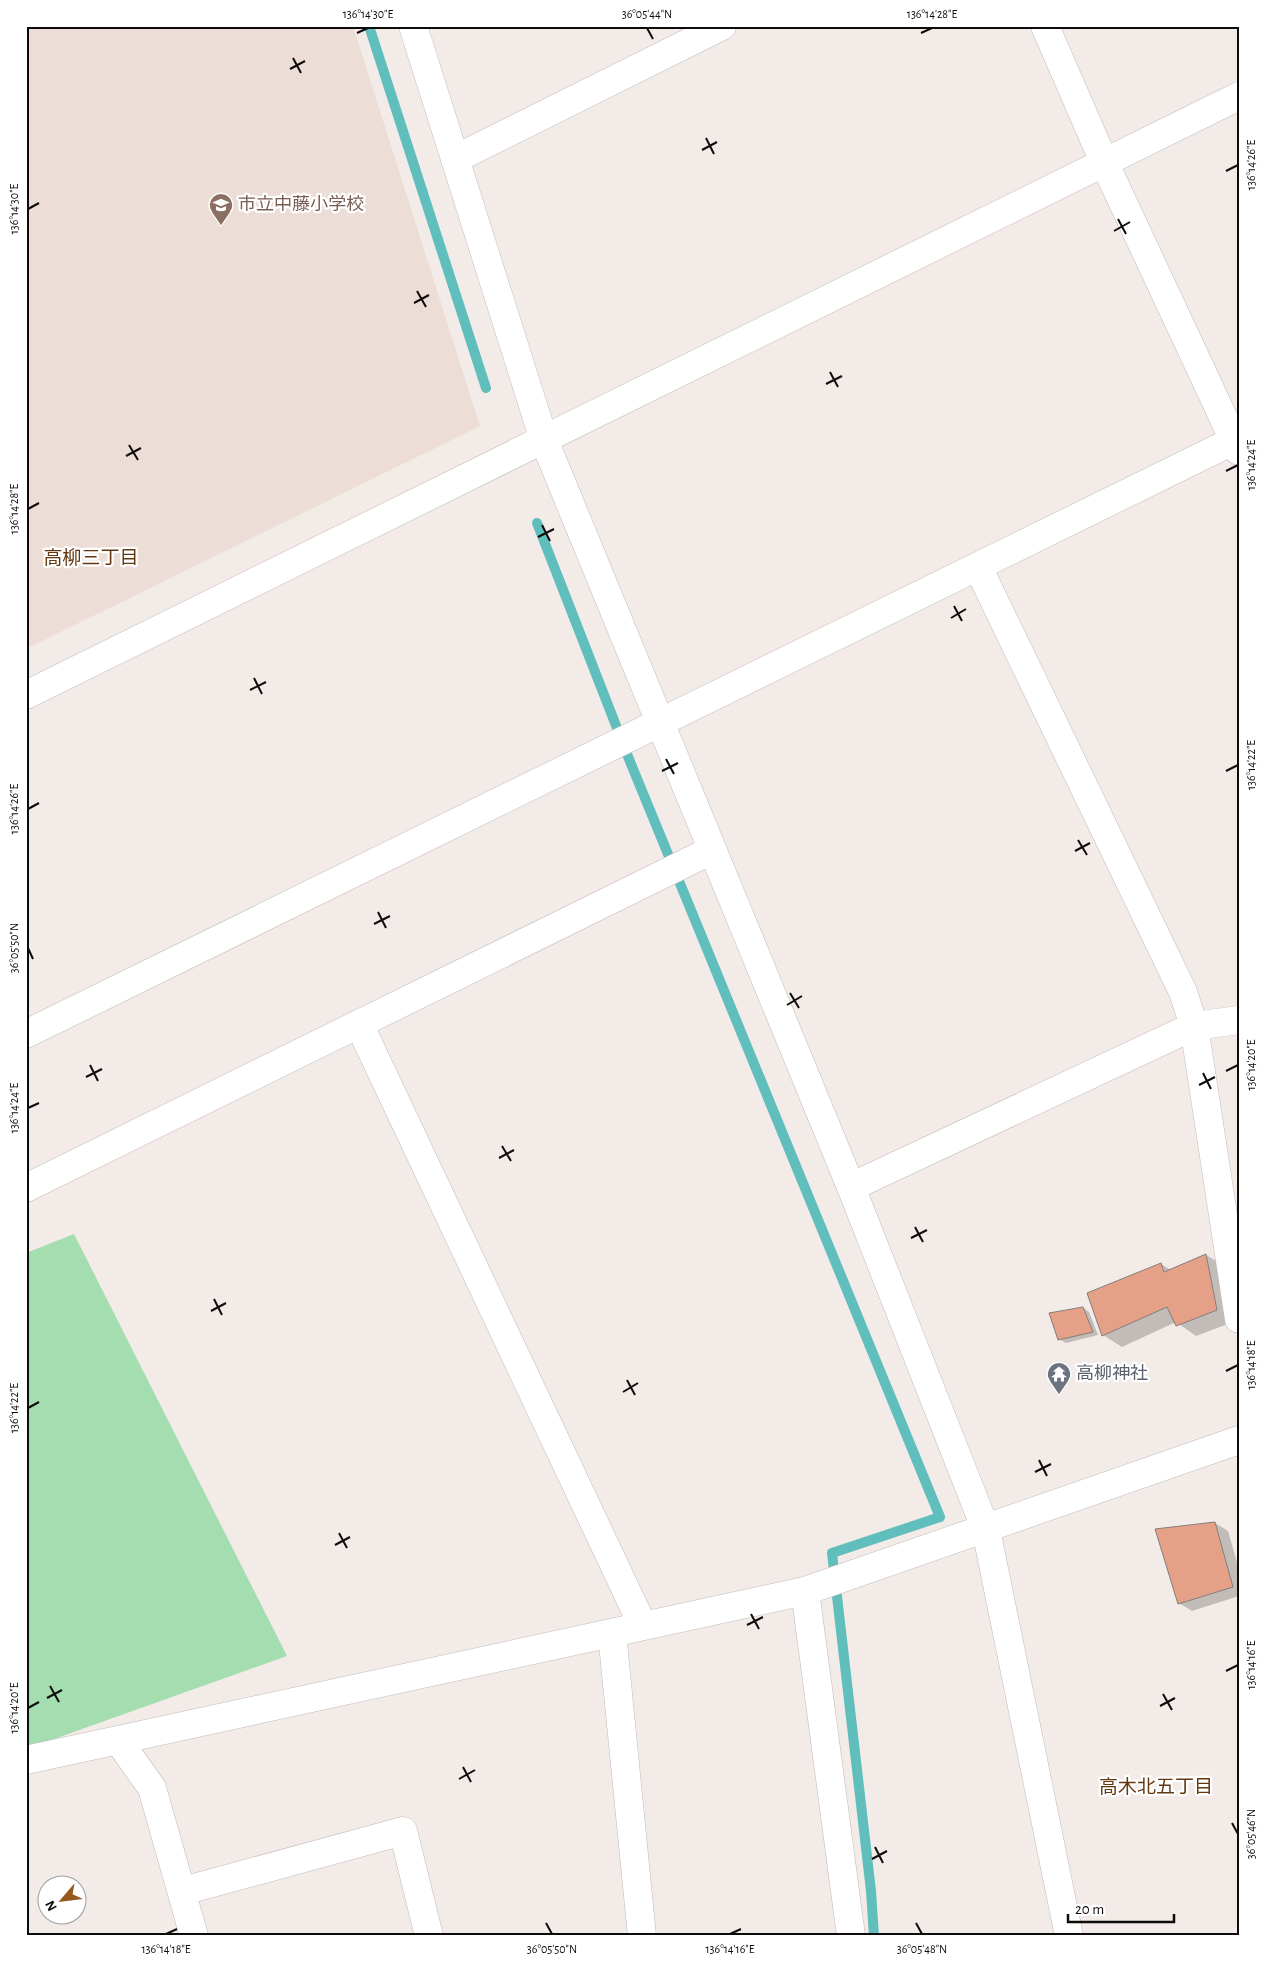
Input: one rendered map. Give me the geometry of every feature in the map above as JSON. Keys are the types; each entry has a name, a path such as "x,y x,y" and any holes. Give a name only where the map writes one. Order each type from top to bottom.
{"street":[{"path":"413,26 544,440 851,1187 986,1530 1069,1936"},
{"path":"455,159 722,26"},
{"path":"26,1034 978,567 1237,443 1104,162 1045,26"},
{"path":"26,696 1239,96"},
{"path":"978,567 1183,992 1194,1026 1239,1319"},
{"path":"26,1188 712,850"},
{"path":"851,1187 1194,1026 1239,1020"},
{"path":"359,1024 643,1626"},
{"path":"26,1760 806,1591 986,1530 1239,1440"},
{"path":"806,1591 851,1936"},
{"path":"612,1634 642,1936"},
{"path":"118,1740 152,1788 183,1891 194,1936"},
{"path":"183,1891 403,1831 430,1936"}],"shaded area":[{"name":"市立中藤小学校","path":"26,26 353,26 480,426 26,649"}],"green space":[{"path":"74,1234 287,1656 26,1749 26,1253"}],"building":[{"path":"1206,1254 1217,1310 1176,1326 1167,1307 1102,1336 1087,1293 1161,1263 1164,1272"},
{"path":"1083,1307 1093,1332 1058,1340 1049,1313"},
{"path":"1215,1522 1233,1587 1178,1604 1155,1529"}],"waterway":[{"path":"369,26 486,388"},
{"path":"537,523 631,764 940,1517 832,1553 871,1891 874,1936"}],"place":[{"name":"市立中藤小学校","path":"221,226"},
{"name":"高柳神社","path":"1059,1395"}],"district":[{"name":"高柳三丁目","path":"91,558"},
{"name":"高木北五丁目","path":"1156,1787"}]}
